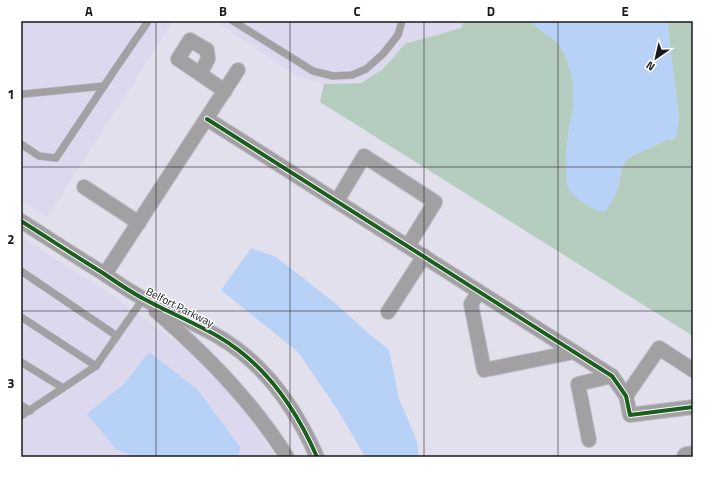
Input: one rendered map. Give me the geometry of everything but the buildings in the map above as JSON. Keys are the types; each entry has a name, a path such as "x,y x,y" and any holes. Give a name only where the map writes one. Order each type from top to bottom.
{"street":[{"path":"105,274 238,70"},
{"path":"200,74 225,90"},
{"path":"207,118 612,376 626,396 630,415 693,407"},
{"path":"337,201 364,156 435,202 408,246"},
{"path":"84,187 139,224"},
{"name":"Belfort Parkway","path":"21,221 143,298 220,338 241,353 263,372 278,388 292,409 317,457"},
{"path":"388,312 424,256"},
{"path":"479,292 471,304 484,370 574,352"},
{"name":"Belfort Parkway","path":"143,298 203,353 237,390 253,408 287,457"},
{"path":"626,396 658,348 693,370"},
{"path":"589,440 578,384 612,376"},
{"path":"687,457 693,456"}],"lane":[{"path":"21,144 39,156 56,158 147,23 146,21"},
{"path":"233,21 313,71 333,76 352,76 366,69 383,54 398,35 402,21"},
{"path":"21,95 104,86"},
{"path":"21,271 117,336"},
{"path":"21,416 96,366 143,298"},
{"path":"21,317 96,366"},
{"path":"21,362 63,388"},
{"path":"21,405 30,411"}],"shaded area":[{"path":"21,21 173,21 47,217 21,201"},
{"path":"216,21 464,21 461,28 405,44 383,69 366,80 324,84 297,76"},
{"path":"21,237 114,296 192,354 239,403 276,457 21,457"}],"green space":[{"path":"464,21 530,21 559,44 566,57 573,81 573,108 566,157 611,203 618,188 622,167 628,158 667,140 674,139 679,118 667,21 693,21 693,336 320,102 324,84 361,83 383,69 405,44 461,28"}],"water":[{"path":"530,21 667,21 679,118 677,135 674,139 667,140 628,158 622,167 618,188 606,211 599,212 588,206 571,193 566,183 566,157 573,108 573,81 566,57 559,44"},
{"path":"251,248 276,257 335,303 389,350 399,399 417,441 419,457 365,457 339,412 298,352 221,290"},
{"path":"149,352 198,390 240,447 238,457 136,457 116,449 87,414 125,383"}],"cycle path":[{"path":"207,119 612,376 626,396 630,415 693,407"},
{"path":"21,221 133,293 210,332 236,348 265,374 289,405 309,439 317,457"}]}
